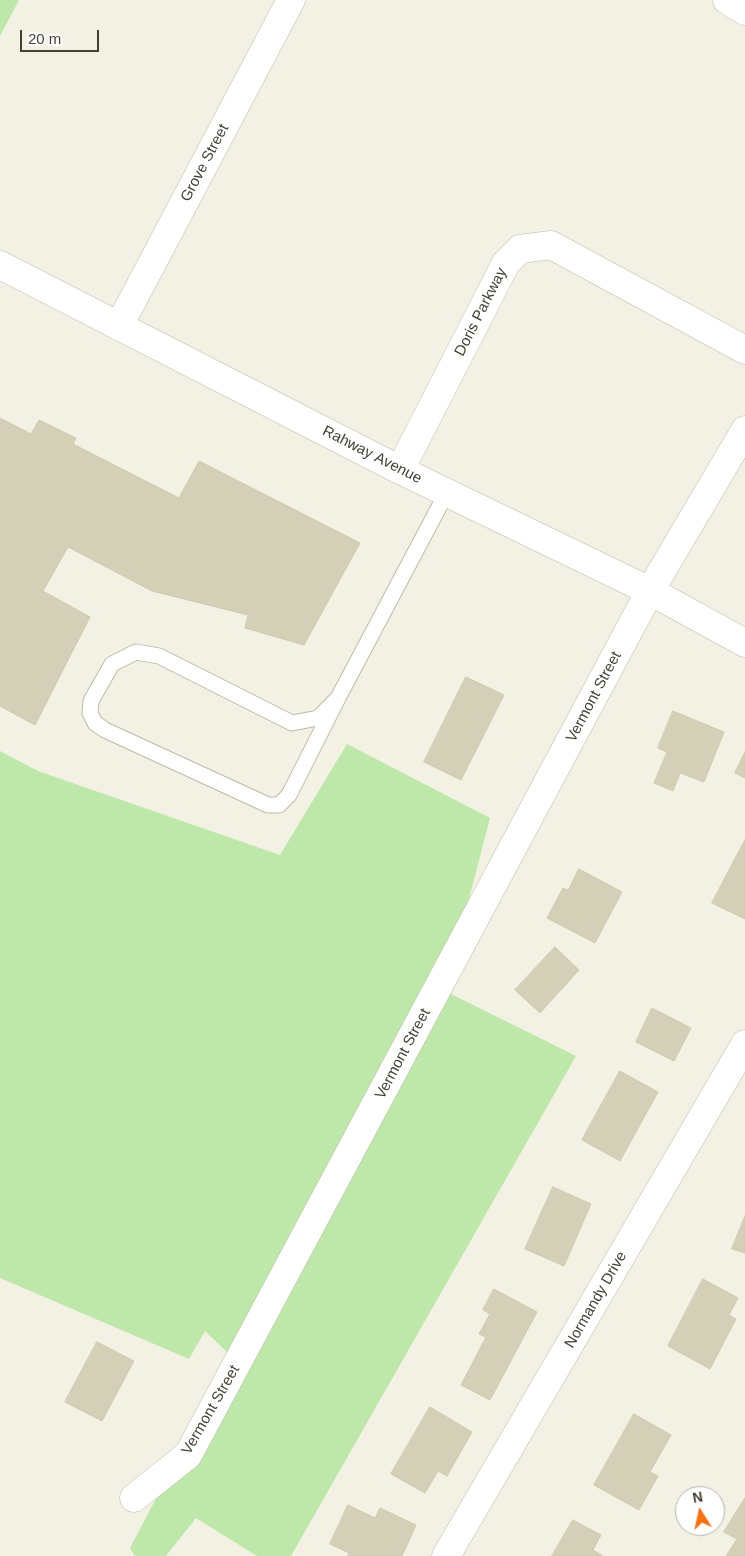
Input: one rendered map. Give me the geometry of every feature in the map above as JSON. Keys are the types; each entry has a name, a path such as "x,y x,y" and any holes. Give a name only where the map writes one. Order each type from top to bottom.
{"street":[{"name":"Grove Street","path":"119,326 291,0"},
{"path":"727,0 745,11"},
{"name":"Doris Parkway","path":"400,470 506,262 520,249 551,245 745,350"},
{"name":"Rahway Avenue","path":"0,264 400,470 650,591 745,643"},
{"path":"650,591 745,430"},
{"name":"Vermont Street","path":"134,1498 188,1455 650,591"},
{"name":"Normandy Drive","path":"446,1556 745,1044"}],"lane":[{"path":"338,698 318,718 292,723 159,656 136,652 112,664 91,701 90,713 95,723 105,730 268,805 279,805 289,795 447,492"}],"green space":[{"path":"0,0 19,0 0,36"},
{"path":"347,744 490,818 445,991 576,1056 291,1556 257,1556 196,1518 166,1556 135,1556 130,1548 231,1356 205,1331 189,1359 0,1278 0,751 38,771 280,855"}],"building":[{"path":"0,418 31,434 39,420 76,438 73,444 179,498 199,461 360,543 304,645 245,628 248,615 152,591 68,547 43,591 90,617 35,725 0,706"},
{"path":"466,677 504,695 461,780 424,762"},
{"path":"673,711 724,732 704,782 680,773 673,791 654,783 667,752 658,748"},
{"path":"745,752 745,778 735,773"},
{"path":"745,840 745,919 712,903"},
{"path":"579,869 622,892 595,943 547,918 563,888 568,890"},
{"path":"555,947 579,970 540,1013 515,990"},
{"path":"652,1008 691,1028 674,1061 636,1042"},
{"path":"620,1071 658,1092 620,1161 582,1140"},
{"path":"553,1187 591,1204 564,1266 525,1249"},
{"path":"745,1216 745,1253 732,1249"},
{"path":"703,1279 738,1298 729,1315 736,1319 710,1369 668,1346"},
{"path":"494,1289 537,1312 490,1400 461,1385 486,1337 479,1334 490,1314 483,1310"},
{"path":"97,1342 134,1361 102,1421 65,1402"},
{"path":"430,1407 472,1432 447,1476 438,1471 425,1493 391,1474"},
{"path":"634,1414 671,1435 650,1472 658,1476 639,1510 594,1485"},
{"path":"745,1498 745,1556 726,1556 737,1539 725,1533"},
{"path":"348,1505 375,1518 380,1508 416,1525 402,1556 348,1556 349,1553 330,1544"},
{"path":"573,1520 601,1535 593,1550 603,1556 552,1556"}]}
